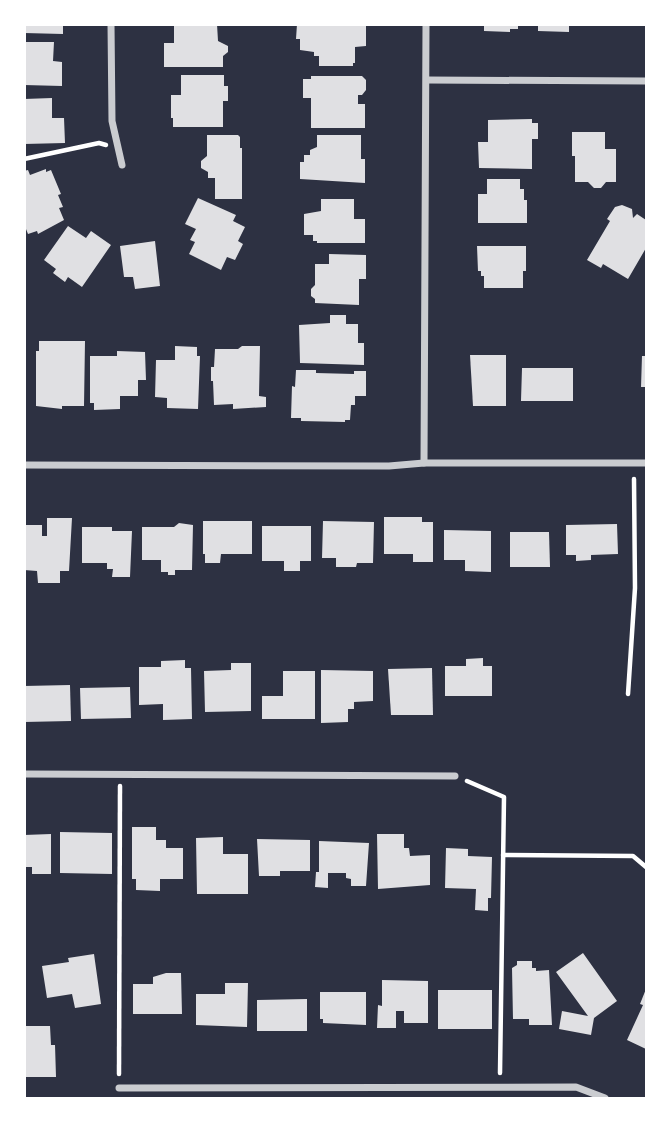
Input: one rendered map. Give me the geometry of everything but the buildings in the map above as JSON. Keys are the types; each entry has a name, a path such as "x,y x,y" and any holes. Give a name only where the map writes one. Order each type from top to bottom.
{"street":[{"path":"111,24 112,121 122,165"},
{"path":"424,463 426,24"},
{"path":"427,80 646,81"},
{"path":"24,465 389,466 424,463 646,463"},
{"path":"24,774 455,776"},
{"path":"119,1088 576,1087 605,1098"}],"path":[{"path":"24,159 99,143 118,148"},
{"path":"628,694 635,588 634,479"},
{"path":"119,1088 120,774"},
{"path":"455,776 504,797 500,1088"},
{"path":"503,855 633,856 646,867"}]}
